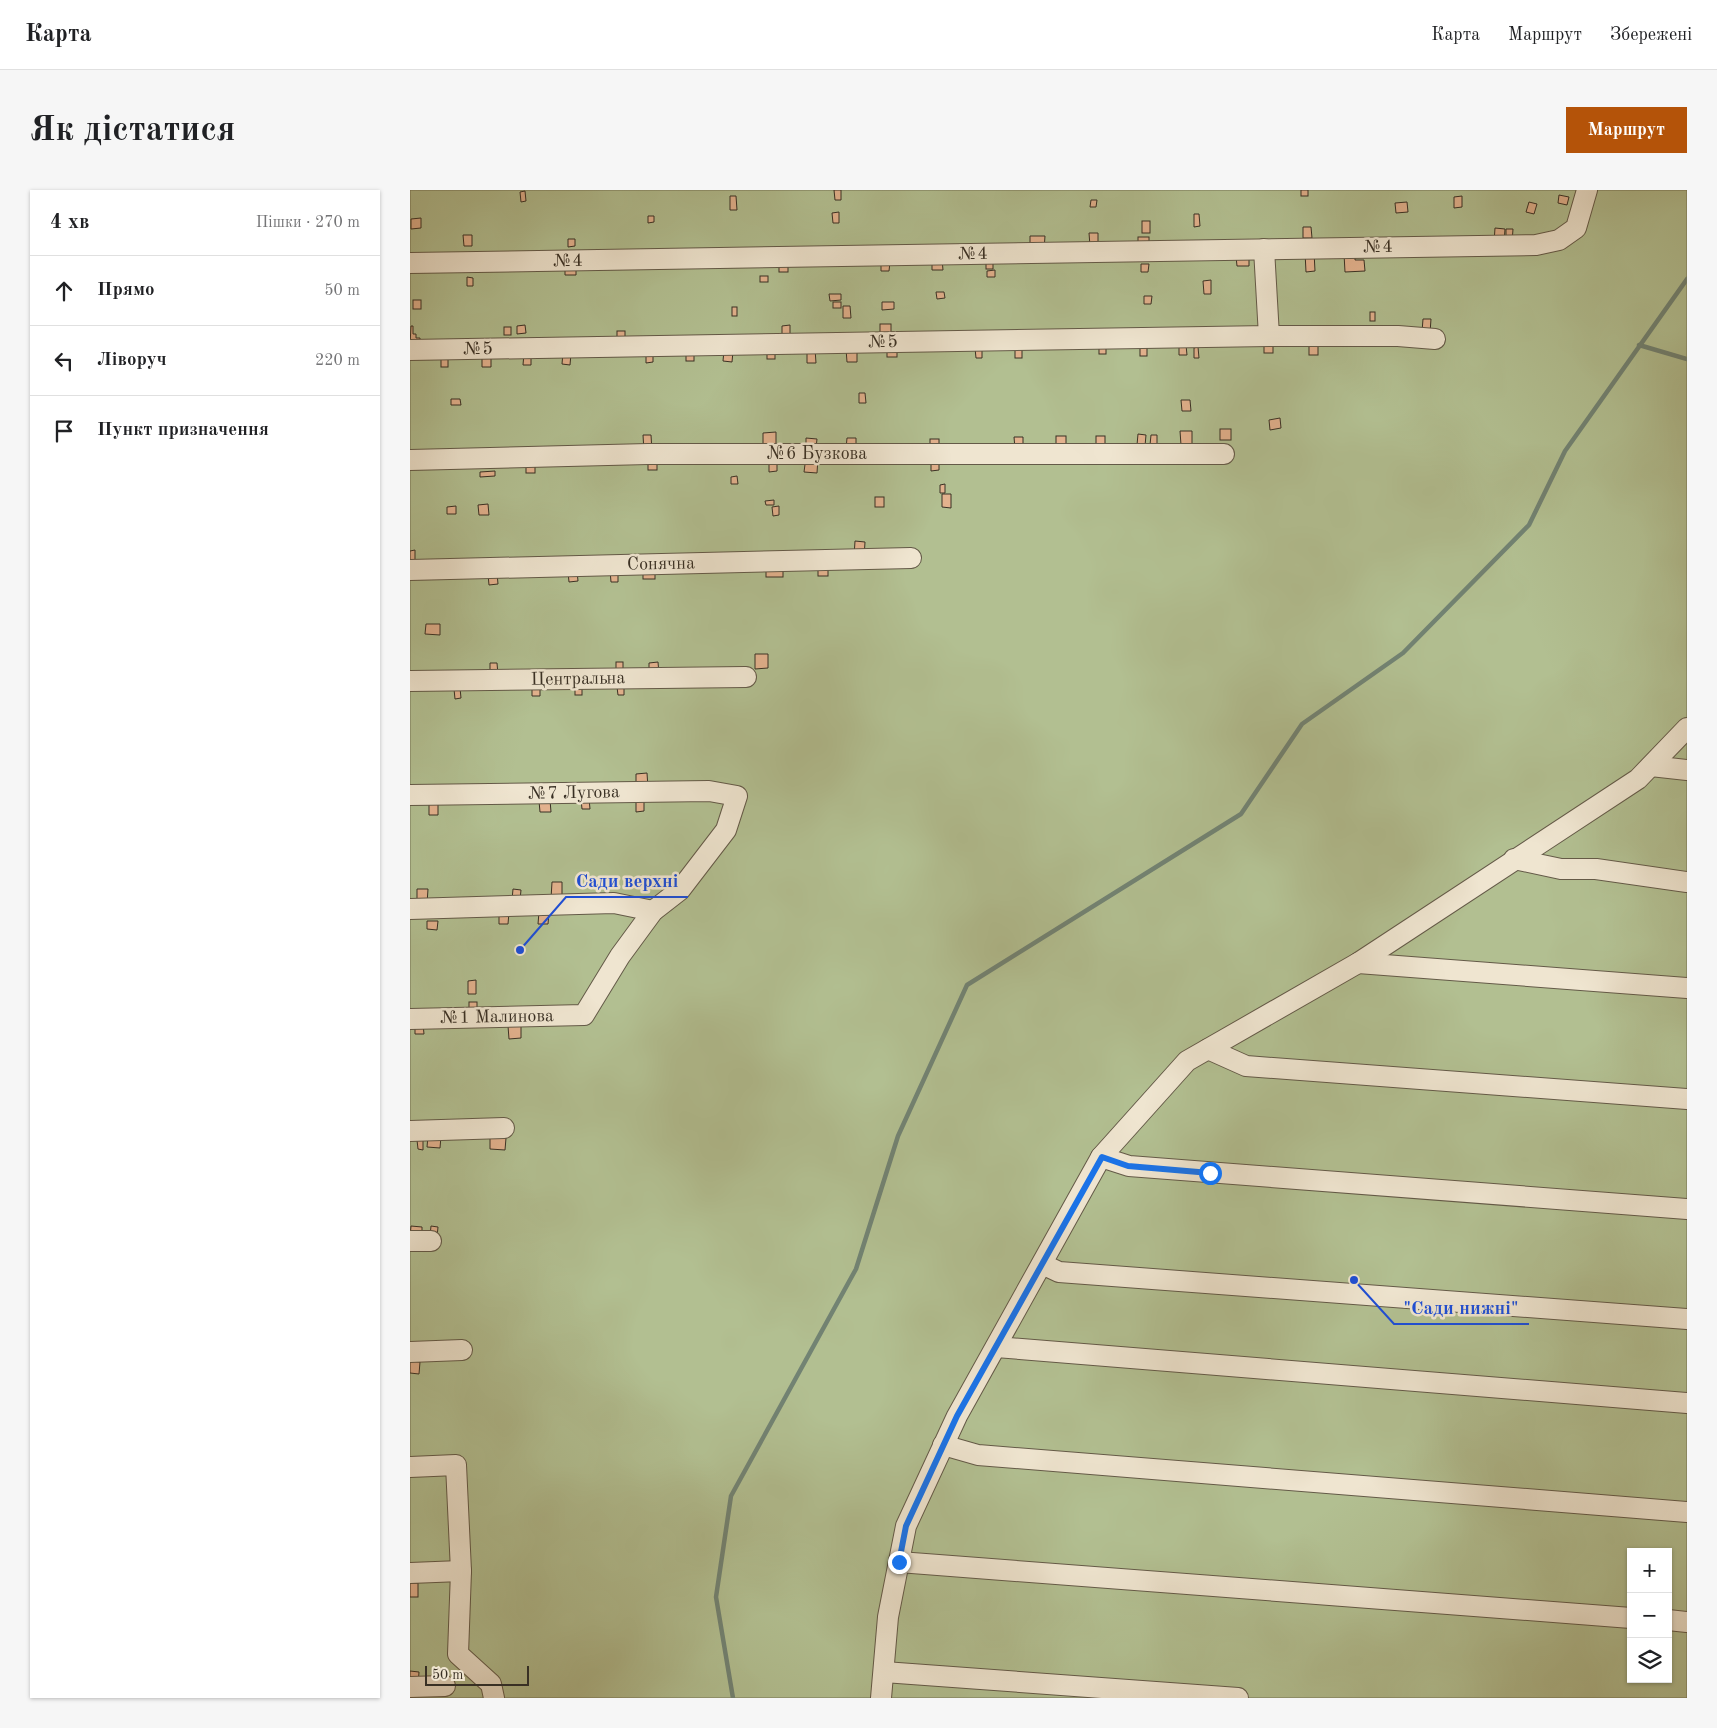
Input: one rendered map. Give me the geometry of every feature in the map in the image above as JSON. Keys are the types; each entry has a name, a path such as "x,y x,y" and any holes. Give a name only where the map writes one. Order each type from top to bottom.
{"lane":[{"name":"№4","path":"410,263 1536,245 1559,240 1576,228 1587,190"},
{"path":"1264,248 1269,336"},
{"name":"№5","path":"410,350 1269,336 1398,336 1435,339"},
{"name":"№6 Бузкова","path":"410,460 664,454 1224,454"},
{"name":"Сонячна","path":"410,570 911,558"},
{"name":"Центральна","path":"410,681 746,677"},
{"path":"882,1698 888,1617 906,1526 943,1445 1102,1157 1187,1061 1358,963 1638,779 1687,728"},
{"path":"1651,766 1687,770"},
{"name":"№7 Лугова","path":"410,795 709,791 737,796 726,830 680,890 653,911"},
{"path":"1514,859 1562,869 1596,869 1687,882"},
{"path":"410,909 614,903 653,911"},
{"name":"№1 Малинова","path":"410,1019 584,1014 620,956 653,911"},
{"path":"1358,963 1687,988"},
{"path":"1208,1049 1246,1066 1687,1099"},
{"path":"410,1130 504,1128"},
{"path":"1102,1157 1128,1166 1687,1209"},
{"path":"410,1242 431,1241"},
{"path":"1042,1264 1060,1272 1687,1319"},
{"path":"996,1347 1687,1403"},
{"path":"410,1352 462,1350"},
{"path":"943,1445 978,1455 1687,1512"},
{"path":"410,1467 456,1465 460,1571 458,1654 491,1684 494,1698"},
{"path":"899,1562 1627,1618"},
{"path":"410,1573 460,1571"},
{"path":"1672,1620 1687,1622"},
{"path":"884,1672 1238,1698"},
{"path":"410,1687 445,1686"}],"green space":[{"path":"410,190 1687,190 1687,1698 410,1698"}],"building":[{"path":"834,190 841,190 841,200 835,200"},
{"path":"1301,190 1308,190 1308,196 1301,196"},
{"path":"525,191 526,201 521,202 520,192"},
{"path":"1559,195 1569,197 1567,205 1558,203"},
{"path":"730,196 736,196 737,210 730,210"},
{"path":"1462,196 1462,207 1454,208 1454,197"},
{"path":"1091,200 1097,200 1096,207 1090,207"},
{"path":"1407,202 1408,212 1396,213 1395,203"},
{"path":"1529,202 1537,204 1534,214 1526,212"},
{"path":"839,212 839,223 833,223 832,213"},
{"path":"1194,214 1199,214 1200,226 1194,227"},
{"path":"648,216 654,216 654,222 648,223"},
{"path":"421,218 421,228 411,229 411,219"},
{"path":"1142,221 1150,221 1150,233 1142,233"},
{"path":"1303,227 1311,227 1312,238 1303,238"},
{"path":"1495,228 1505,229 1504,243 1494,243"},
{"path":"1506,229 1513,229 1512,243 1506,243"},
{"path":"1089,233 1098,233 1098,245 1090,246"},
{"path":"463,235 472,235 472,246 464,246"},
{"path":"1030,236 1045,236 1044,250 1030,250"},
{"path":"1138,237 1149,237 1149,246 1138,246"},
{"path":"568,239 575,239 575,246 568,247"},
{"path":"1305,252 1314,252 1315,271 1306,272"},
{"path":"1344,254 1355,254 1355,260 1364,260 1365,271 1345,272"},
{"path":"1236,256 1249,256 1249,266 1237,266"},
{"path":"986,258 993,258 993,269 986,269"},
{"path":"932,259 942,259 943,270 932,270"},
{"path":"881,261 890,262 889,271 881,271"},
{"path":"779,263 788,263 788,272 779,272"},
{"path":"576,264 576,275 565,275 565,265"},
{"path":"1141,264 1149,264 1148,272 1141,272"},
{"path":"995,270 995,277 987,277 987,271"},
{"path":"760,276 768,276 768,282 760,282"},
{"path":"467,277 473,278 473,286 467,286"},
{"path":"1211,280 1211,294 1204,294 1203,281"},
{"path":"936,292 944,292 945,298 937,299"},
{"path":"829,294 841,294 841,300 830,301"},
{"path":"1144,296 1152,296 1151,304 1144,304"},
{"path":"413,300 421,300 421,309 413,309"},
{"path":"833,302 841,302 841,308 833,308"},
{"path":"882,302 894,302 894,309 882,310"},
{"path":"843,306 850,306 851,318 843,318"},
{"path":"732,307 737,307 737,316 732,316"},
{"path":"1370,312 1375,312 1375,321 1370,321"},
{"path":"1423,319 1431,319 1430,333 1422,332"},
{"path":"880,324 891,324 891,339 880,339"},
{"path":"525,325 526,333 517,334 517,326"},
{"path":"790,325 790,341 782,341 782,326"},
{"path":"411,326 413,326 413,334 416,334 416,338 420,338 420,346 410,345"},
{"path":"504,327 511,327 511,335 504,335"},
{"path":"617,331 625,331 625,343 617,343"},
{"path":"1264,343 1273,343 1273,353 1264,353"},
{"path":"1099,344 1106,344 1106,354 1099,354"},
{"path":"1140,345 1147,345 1147,356 1140,356"},
{"path":"1186,345 1187,355 1179,355 1179,346"},
{"path":"1309,345 1318,345 1318,355 1309,355"},
{"path":"1015,347 1022,347 1022,358 1015,358"},
{"path":"1198,347 1199,358 1194,358 1194,348"},
{"path":"887,348 897,348 897,357 887,357"},
{"path":"975,348 982,348 982,358 976,358"},
{"path":"767,349 775,349 775,359 767,359"},
{"path":"807,349 815,349 816,363 807,363"},
{"path":"846,349 857,349 857,362 847,362"},
{"path":"724,350 733,351 732,362 723,361"},
{"path":"686,351 694,351 694,361 686,361"},
{"path":"563,352 571,353 570,365 562,364"},
{"path":"646,352 653,352 653,362 646,363"},
{"path":"491,353 491,367 482,367 482,354"},
{"path":"524,353 531,353 531,365 523,365"},
{"path":"441,355 448,355 448,367 441,367"},
{"path":"859,393 865,393 866,403 859,403"},
{"path":"451,399 460,399 461,405 451,405"},
{"path":"1181,400 1190,400 1191,411 1182,411"},
{"path":"1280,418 1281,428 1270,430 1269,420"},
{"path":"1220,429 1231,429 1231,440 1220,440"},
{"path":"1180,431 1192,431 1192,445 1181,445"},
{"path":"776,432 776,448 763,448 763,433"},
{"path":"1138,434 1146,435 1145,446 1137,445"},
{"path":"643,435 651,435 652,452 644,452"},
{"path":"1151,435 1157,435 1157,445 1150,445"},
{"path":"1056,436 1066,436 1066,448 1056,448"},
{"path":"1096,436 1105,436 1105,446 1096,446"},
{"path":"1014,437 1023,437 1023,449 1015,449"},
{"path":"806,438 817,439 816,448 806,448"},
{"path":"847,438 856,438 856,449 846,449"},
{"path":"930,439 939,439 939,449 930,449"},
{"path":"806,457 818,458 817,473 804,472"},
{"path":"931,457 939,457 939,470 931,471"},
{"path":"769,458 777,458 777,471 769,472"},
{"path":"526,460 535,460 535,473 526,473"},
{"path":"648,461 657,461 657,470 648,470"},
{"path":"495,471 495,476 480,477 480,472"},
{"path":"737,476 738,484 731,484 731,477"},
{"path":"945,484 945,493 940,493 940,485"},
{"path":"942,494 951,494 951,508 942,507"},
{"path":"875,497 884,497 884,507 875,507"},
{"path":"774,500 774,505 766,505 765,501"},
{"path":"488,504 489,515 479,515 478,505"},
{"path":"456,506 456,514 447,514 447,507"},
{"path":"779,506 779,515 773,516 772,507"},
{"path":"855,541 865,542 864,558 854,557"},
{"path":"415,550 415,565 410,565 410,551"},
{"path":"818,564 828,564 828,576 818,576"},
{"path":"766,565 783,565 783,577 766,577"},
{"path":"643,568 655,568 655,579 643,579"},
{"path":"610,570 618,570 618,582 611,582"},
{"path":"577,571 578,581 569,582 568,572"},
{"path":"497,573 498,584 489,585 488,574"},
{"path":"426,624 440,624 440,635 425,634"},
{"path":"755,654 768,654 768,668 755,669"},
{"path":"616,662 623,662 623,673 616,673"},
{"path":"658,662 659,674 649,674 649,663"},
{"path":"490,663 497,663 498,675 490,675"},
{"path":"624,686 624,695 618,695 617,687"},
{"path":"540,687 540,696 532,696 532,688"},
{"path":"575,687 582,687 582,695 575,695"},
{"path":"460,688 461,698 455,699 454,689"},
{"path":"647,773 648,788 636,788 636,774"},
{"path":"589,798 590,809 582,809 581,799"},
{"path":"636,798 644,798 644,811 636,812"},
{"path":"550,800 551,812 540,812 539,801"},
{"path":"438,801 438,815 429,815 429,802"},
{"path":"552,882 562,882 562,899 551,899"},
{"path":"417,889 428,889 427,904 417,904"},
{"path":"513,889 521,890 520,900 512,900"},
{"path":"499,911 509,912 508,924 499,924"},
{"path":"539,912 549,912 548,924 538,924"},
{"path":"427,921 438,921 437,930 427,929"},
{"path":"476,980 476,994 468,994 468,981"},
{"path":"469,1002 477,1002 477,1015 469,1015"},
{"path":"423,1024 424,1034 415,1034 415,1025"},
{"path":"508,1026 521,1026 521,1038 509,1039"},
{"path":"428,1136 441,1136 440,1148 427,1147"},
{"path":"490,1137 506,1138 505,1150 490,1149"},
{"path":"417,1140 423,1140 423,1150 418,1149"},
{"path":"411,1226 422,1227 422,1238 410,1237"},
{"path":"431,1226 438,1227 437,1237 430,1236"},
{"path":"410,1361 420,1362 419,1374 410,1373"},
{"path":"410,1583 418,1583 418,1597 410,1597"},
{"path":"410,1671 419,1672 418,1686 410,1686"}],"waterway":[{"path":"733,1698 716,1597 731,1496 856,1269 898,1136 967,985 1241,814 1302,724 1403,653 1529,525 1565,451 1687,279"},
{"path":"1639,345 1687,359"}],"place":[{"name":"Сади верхні","path":"520,950"},
{"name":"\"Сади нижні\"","path":"1354,1280"}],"route":[{"path":"899,1562 906,1526 957,1416 1102,1157 1128,1166 1210,1173"}]}
